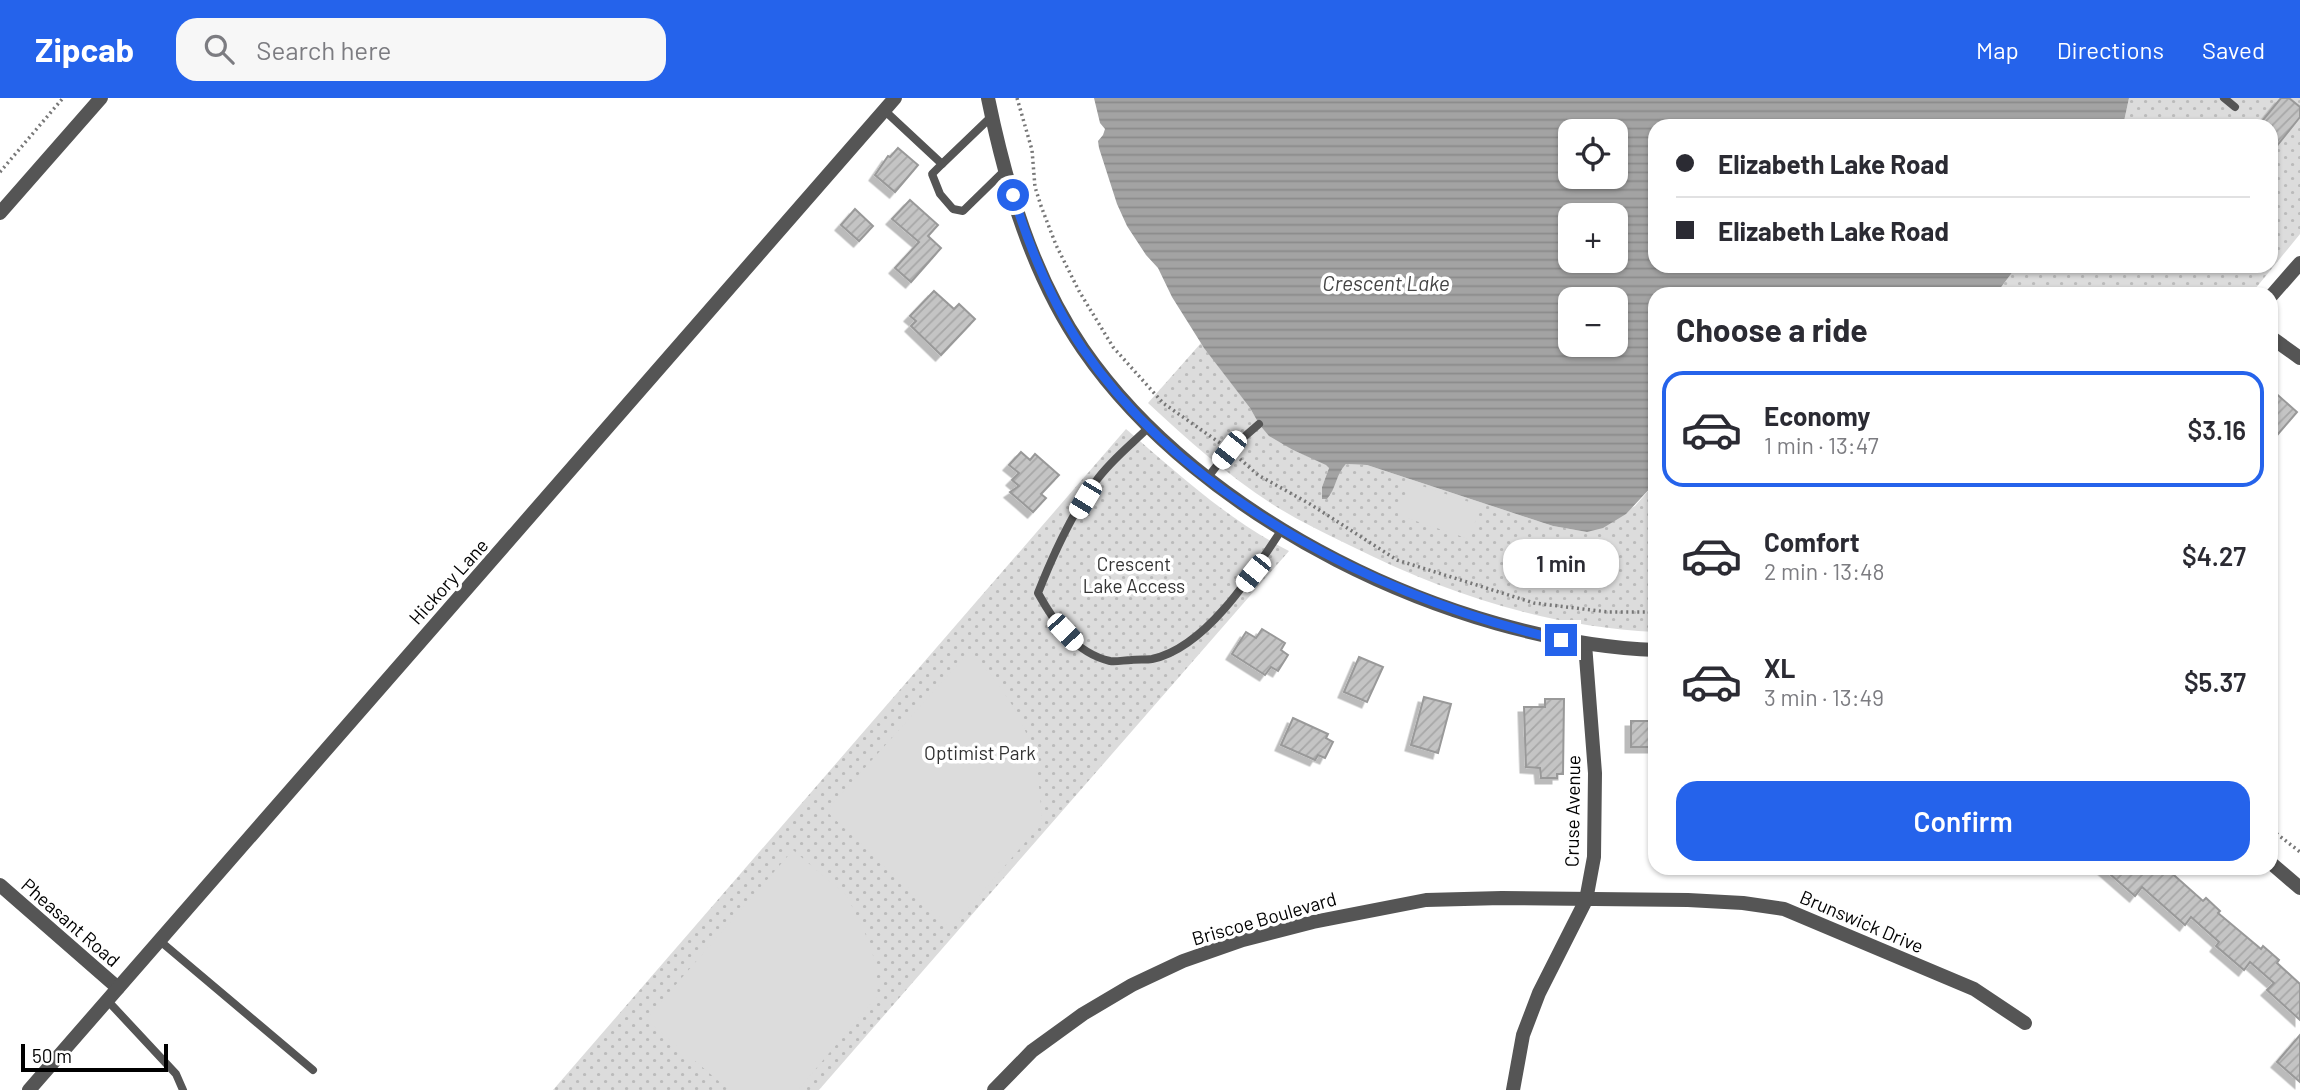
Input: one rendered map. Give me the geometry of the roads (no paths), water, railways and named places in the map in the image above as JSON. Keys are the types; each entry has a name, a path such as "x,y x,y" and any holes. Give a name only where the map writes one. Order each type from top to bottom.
{"street":[{"path":"0,213 100,98"},
{"name":"Hickory Lane","path":"29,1090 895,98"},
{"path":"988,98 1005,170 1032,252 1065,320 1097,368 1150,426 1208,477 1282,529 1355,568 1440,604 1525,631 1585,644 1648,649"},
{"path":"2278,288 2300,264"},
{"path":"2278,342 2300,358"},
{"name":"Cruse Avenue","path":"1513,1090 1524,1035 1539,993 1586,900 1594,857 1595,773 1585,644"},
{"path":"2278,869 2300,888"},
{"name":"Pheasant Road","path":"0,885 118,988"},
{"name":"Briscoe Boulevard","path":"994,1090 1032,1051 1083,1014 1132,985 1183,961 1243,940 1313,922 1426,900 1586,900"},
{"name":"Brunswick Drive","path":"1586,900 1688,900 1743,903 1784,909 1973,989 2025,1023"}],"lane":[{"path":"2224,98 2235,107"},
{"path":"884,110 942,164"},
{"path":"992,116 932,174 940,194 953,209 963,211 1005,170"},
{"path":"1208,477 1229,450 1259,424"},
{"path":"1150,426 1111,462 1095,482 1048,567 1038,593 1052,618 1078,646 1110,661 1154,659 1182,647 1221,613 1253,573 1282,529"},
{"path":"160,941 313,1070"},
{"path":"107,1000 176,1074 183,1090"}],"water":[{"name":"Crescent Lake","path":"1094,98 2129,98 2124,119 1648,119 1648,273 2012,273 2001,287 1648,287 1648,490 1626,514 1603,528 1587,532 1553,526 1367,465 1346,464 1330,495 1327,499 1322,499 1322,487 1329,468 1269,436 1204,348 1172,297 1158,268 1127,226 1099,148 1098,141 1105,129 1100,123"}],"park label":[{"name":"Crescent Lake Access","path":"1134,574"},
{"name":"Optimist Park","path":"980,752"}]}
